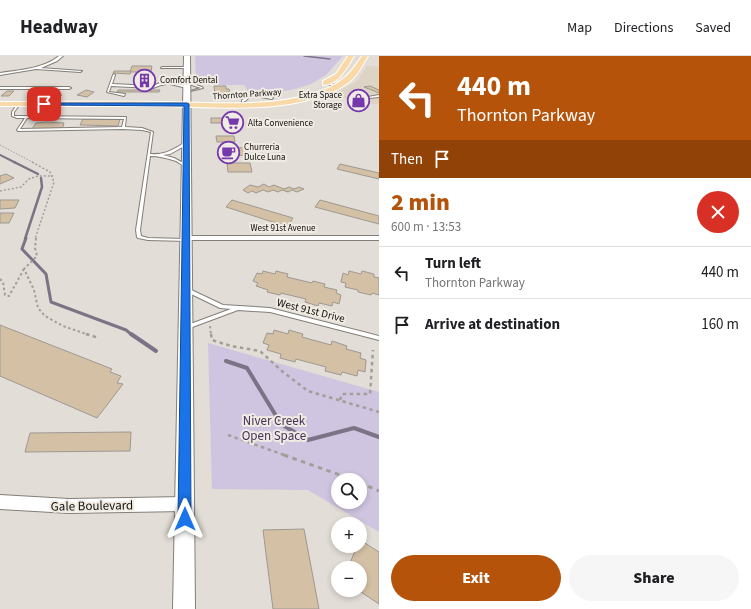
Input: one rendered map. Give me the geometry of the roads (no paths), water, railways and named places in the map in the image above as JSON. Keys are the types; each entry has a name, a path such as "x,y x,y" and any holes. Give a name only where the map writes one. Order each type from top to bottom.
{"main road":[{"path":"184,609 187,56"},
{"name":"Thornton Parkway","path":"0,104 187,104 272,98 304,91 325,83 338,75 351,56"},
{"name":"Thornton Parkway","path":"187,104 224,106 272,103 314,95 337,86 352,76 365,56"}],"street":[{"path":"0,74 49,64 61,56"},
{"path":"34,68 80,71"},
{"path":"0,88 69,88"},
{"name":"West 91st Avenue","path":"186,239 379,238"},
{"name":"Gale Boulevard","path":"0,502 59,506 185,504"}],"lane":[{"path":"162,68 187,68"},
{"path":"114,75 108,92 124,95"},
{"path":"325,83 337,86"},
{"path":"110,85 153,87 160,84 187,86 202,88 160,84"},
{"path":"369,98 379,96"},
{"path":"18,104 13,116 26,118 125,118 123,128"},
{"path":"26,118 18,130 111,127 142,129 152,132 138,230 139,236 148,239 186,239"},
{"path":"76,129 81,118"},
{"path":"149,155 169,153 186,143"},
{"path":"159,155 172,158 186,166"},
{"path":"186,290 222,307 237,309"},
{"path":"186,328 237,309"},
{"name":"West 91st Drive","path":"237,309 270,310 379,338"}],"waterway":[{"path":"304,56 330,59"},
{"path":"0,155 38,174"},
{"path":"25,239 42,187 41,178"},
{"path":"26,238 22,249 46,274 51,302 126,330 132,335"},
{"path":"131,334 156,351"},
{"path":"226,361 247,368 281,424 308,440 354,428 379,437"}],"place":[{"name":"Comfort Dental","path":"144,80"},
{"name":"Extra Space Storage","path":"358,100"},
{"name":"Alta Convenience","path":"232,123"},
{"name":"Churreria Dulce Luna","path":"229,152"}],"park label":[{"name":"Niver Creek Open Space","path":"274,428"}]}
